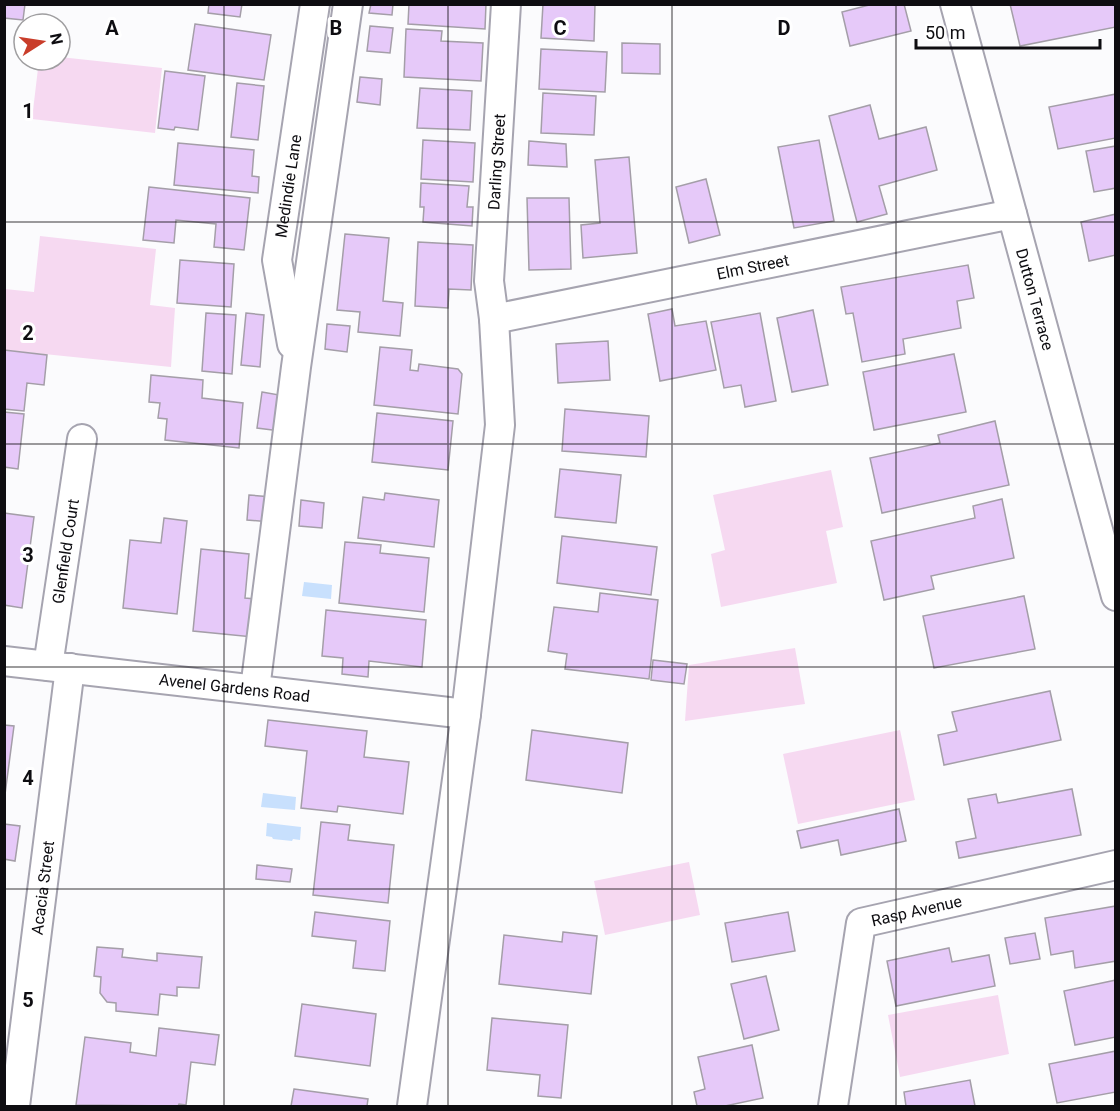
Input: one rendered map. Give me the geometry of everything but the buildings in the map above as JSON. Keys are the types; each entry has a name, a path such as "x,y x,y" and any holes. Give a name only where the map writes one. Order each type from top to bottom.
{"street":[{"name":"Medindie Lane","path":"296,367 277,260 315,4"},
{"name":"Medindie Lane","path":"255,689 296,367 348,4"},
{"name":"Darling Street","path":"494,319 489,281 506,4"},
{"name":"Dutton Terrace","path":"955,4 1116,596"},
{"name":"Elm Street","path":"494,319 1012,214"},
{"path":"412,1107 466,714 500,425 494,319"},
{"name":"Glenfield Court","path":"59,667 82,439"},
{"name":"Avenel Gardens Road","path":"4,661 466,714"},
{"name":"Acacia Street","path":"15,1107 59,667"},
{"name":"Rasp Avenue","path":"833,1107 861,923 1116,865"}],"shaded area":[{"path":"72,58 162,68 155,133 32,119 38,72 72,72"},
{"path":"40,236 156,249 150,305 175,308 171,367 5,350 5,289 34,292"},
{"path":"831,470 843,527 826,531 837,583 721,607 711,554 725,550 713,495"},
{"path":"795,648 805,704 685,721 689,665"},
{"path":"900,730 915,800 798,824 783,754"},
{"path":"689,862 700,915 605,935 594,881"},
{"path":"998,995 1009,1054 900,1077 888,1015"}],"water":[{"path":"304,582 332,585 331,599 302,596"},
{"path":"263,793 296,797 295,810 261,807"},
{"path":"267,823 301,827 300,840 273,839 266,836"}]}
